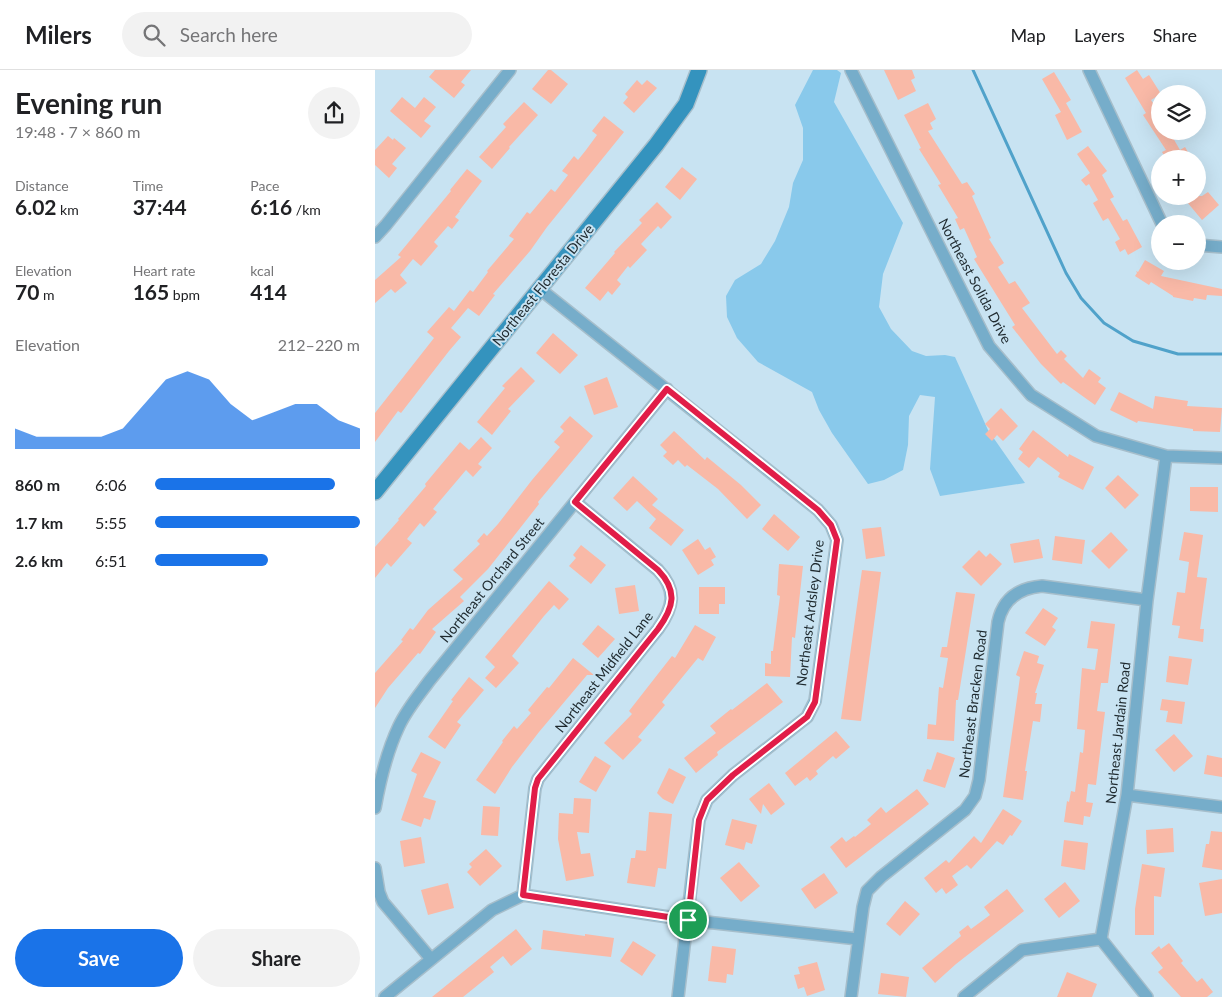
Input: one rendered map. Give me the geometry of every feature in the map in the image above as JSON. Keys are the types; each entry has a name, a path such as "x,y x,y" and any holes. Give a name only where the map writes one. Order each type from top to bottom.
{"street":[{"path":"375,237 510,70"},
{"name":"Northeast Floresta Drive","path":"375,492 656,145 686,104 699,70"},
{"name":"Northeast Solida Drive","path":"851,70 989,346 1031,395 1096,436 1166,456 1222,458"},
{"path":"1089,70 1158,215"},
{"path":"1206,246 1222,247"},
{"name":"Northeast Ardsley Drive","path":"541,289 818,510 831,525 837,540 815,702 807,717 733,775 707,800 699,820 678,997"},
{"name":"Northeast Orchard Street","path":"375,808 390,749 399,725 412,705 430,680 667,389"},
{"name":"Northeast Jardain Road","path":"1101,939 1127,795 1147,600 1166,456"},
{"name":"Northeast Midfield Lane","path":"523,895 535,788 538,779 658,629 672,605 668,584 658,570 575,502"},
{"name":"Northeast Bracken Road","path":"851,997 865,898 872,886 965,810 975,796 979,780 998,622 1008,599 1023,590 1042,586 1147,600"},
{"path":"1127,795 1222,807"},
{"path":"375,868 379,892 383,902 431,959"},
{"path":"385,997 493,910 523,895 688,920 858,939"},
{"path":"964,997 1022,950 1101,939 1147,997"}],"shaded area":[{"path":"813,70 837,70 841,73 834,102 903,223 883,274 879,307 891,329 912,351 926,356 945,355 955,357 988,430 1025,483 940,496 930,469 935,397 920,395 909,416 908,445 903,470 884,480 868,484 832,433 819,410 812,392 758,362 737,338 727,317 726,296 735,280 761,264 775,241 789,207 793,183 803,160 803,128 795,105"}],"building":[{"path":"435,70 471,70 461,82 465,85 454,98 429,77"},
{"path":"548,70 551,70 568,84 551,104 532,89"},
{"path":"884,70 912,70 915,78 911,80 916,91 898,100"},
{"path":"1137,70 1143,79 1149,75 1155,85 1151,85 1151,127 1143,115 1146,113 1125,78"},
{"path":"1054,72 1071,100 1066,103 1082,132 1067,140 1055,115 1061,112 1042,79"},
{"path":"637,80 642,85 647,80 657,88 634,113 623,103 628,97 625,94"},
{"path":"402,97 415,108 424,97 436,107 424,121 431,126 421,138 390,111"},
{"path":"524,102 538,115 492,169 479,157 506,127 503,124"},
{"path":"928,103 936,119 930,123 933,129 928,131 962,184 967,182 975,194 972,196 991,238 989,239 1004,263 998,267 1009,284 1015,281 1030,303 1022,308 1057,354 1061,350 1067,356 1064,359 1083,378 1089,369 1101,378 1098,382 1106,388 1095,405 1063,382 1061,384 1041,364 1012,327 1015,325 974,259 977,257 964,228 960,230 955,219 958,218 938,185 941,184 919,149 921,148 904,115"},
{"path":"604,116 624,132 547,227 530,251 493,294 495,295 479,316 468,308 451,328 461,337 401,413 398,411 375,442 375,413 434,338 427,332 449,307 454,311 470,290 473,292 487,271 514,239 509,236 527,212 530,214 551,189 555,192 568,175 562,171 574,156 578,160 586,150 597,135 592,131"},
{"path":"388,136 393,140 394,138 406,148 392,164 397,168 389,178 375,165 375,150"},
{"path":"1159,140 1174,140 1180,150 1166,150"},
{"path":"1088,146 1107,171 1102,175 1114,197 1110,199 1123,221 1127,219 1142,247 1128,255 1125,249 1120,252 1115,242 1120,239 1108,218 1103,221 1093,203 1098,200 1089,184 1086,186 1081,180 1090,173 1077,154"},
{"path":"682,167 697,179 680,200 665,187"},
{"path":"467,169 482,181 455,217 459,220 452,229 448,226 434,242 438,246 421,266 413,259 400,275 407,283 395,293 391,289 375,303 375,280 401,257 398,255"},
{"path":"1208,192 1219,205 1206,216 1198,215 1190,205 1206,205 1206,193"},
{"path":"657,202 672,217 661,229 658,226 641,244 647,250 630,268 628,266 617,280 621,284 612,295 608,291 600,301 585,288 614,252 642,223 639,220"},
{"path":"1145,260 1151,263 1151,270 1164,271 1161,276 1222,289 1222,296 1207,295 1206,300 1194,298 1193,301 1173,297 1151,282 1149,285 1135,276 1136,271 1138,272"},
{"path":"553,333 578,355 560,374 536,353"},
{"path":"521,367 535,381 508,409 511,411 492,435 477,422 505,388 502,386"},
{"path":"607,377 618,407 594,415 584,386"},
{"path":"1119,392 1153,409 1155,396 1188,401 1187,406 1222,408 1220,432 1193,431 1193,429 1138,421 1137,423 1110,410"},
{"path":"1001,408 1018,426 1003,441 997,435 992,441 985,434 990,429 985,424"},
{"path":"570,416 593,436 538,502 539,504 488,569 460,597 464,601 432,629 436,632 420,654 418,653 388,688 375,708 375,673 403,641 401,640 410,628 413,630 428,610 463,579 453,570 480,544 477,541 484,533 487,536 498,524 560,447 554,442 564,431 560,427"},
{"path":"1033,430 1068,457 1069,454 1094,467 1083,490 1058,477 1060,473 1038,457 1029,468 1018,459 1023,452 1019,449"},
{"path":"674,431 705,460 707,457 741,485 761,505 747,519 718,489 687,465 685,467 678,460 673,465 663,456 667,452 660,445"},
{"path":"481,437 492,448 478,464 482,467 473,477 466,470 433,509 437,512 424,527 420,523 407,539 412,543 391,567 387,563 375,578 375,547 399,520 426,486 425,484 460,442 469,450"},
{"path":"1118,475 1139,495 1125,509 1105,488"},
{"path":"633,476 658,499 652,505 684,530 671,546 649,528 656,519 637,501 627,511 613,498"},
{"path":"1190,487 1218,487 1218,512 1190,511"},
{"path":"774,514 800,537 788,551 762,529"},
{"path":"881,527 885,556 866,559 862,529"},
{"path":"1111,532 1128,550 1109,569 1091,551"},
{"path":"1184,532 1203,535 1197,577 1207,578 1200,629 1204,629 1203,642 1178,638 1180,626 1172,625 1177,592 1185,593 1189,562 1179,560"},
{"path":"1055,536 1085,540 1082,564 1052,560"},
{"path":"698,539 705,550 710,547 716,557 711,560 714,565 698,575 682,550"},
{"path":"1039,539 1043,558 1014,563 1010,544"},
{"path":"581,545 606,565 591,584 569,566 576,558 573,555"},
{"path":"979,550 986,557 990,553 1002,564 981,586 962,567"},
{"path":"779,564 803,566 795,638 792,637 790,677 765,676 765,663 771,664 771,651 773,651 780,596 777,595"},
{"path":"862,570 881,572 861,721 841,719"},
{"path":"549,581 569,599 559,610 554,605 544,616 512,656 519,663 496,688 485,678 495,667 485,657"},
{"path":"635,585 639,611 619,614 615,588"},
{"path":"699,587 725,587 725,604 719,604 719,614 699,614"},
{"path":"956,592 975,594 958,700 956,700 954,741 927,739 928,724 936,725 939,687 943,688 948,658 940,657 942,647 947,647"},
{"path":"1043,608 1058,618 1052,627 1056,630 1045,646 1025,633"},
{"path":"1091,621 1115,624 1108,683 1101,683 1097,711 1105,712 1096,785 1088,784 1086,802 1093,803 1090,817 1084,816 1083,825 1064,822 1067,801 1069,802 1071,791 1075,792 1080,752 1083,753 1085,730 1077,729 1082,668 1095,670 1098,649 1087,648"},
{"path":"598,625 615,639 598,658 582,644"},
{"path":"695,625 716,637 703,661 698,658 662,702 665,705 638,737 642,740 623,760 604,743 632,714 629,711 672,656 675,658"},
{"path":"1024,651 1039,656 1037,663 1044,665 1035,693 1037,693 1035,704 1042,704 1040,722 1033,721 1025,771 1027,771 1023,800 1003,797 1020,677 1016,675"},
{"path":"1169,656 1192,659 1188,685 1166,682"},
{"path":"573,658 594,675 587,675 539,732 512,767 495,794 476,780 502,741 514,726 517,729 531,713 528,710"},
{"path":"469,677 484,690 457,722 461,725 445,749 428,737 453,701 451,700"},
{"path":"767,683 783,702 717,752 718,755 696,773 684,758 716,733 710,726"},
{"path":"1162,699 1185,702 1182,724 1166,722 1168,711 1160,710"},
{"path":"836,731 850,747 836,759 833,756 816,771 818,774 810,781 807,777 795,786 785,773"},
{"path":"1174,734 1193,756 1174,772 1155,750"},
{"path":"421,752 441,762 423,797 436,801 430,820 424,818 421,827 401,820 417,774 411,771"},
{"path":"937,752 955,758 945,788 923,781 927,769 931,770"},
{"path":"1207,755 1222,758 1222,777 1204,774"},
{"path":"595,756 611,766 596,792 579,782"},
{"path":"669,768 686,777 673,804 663,799 657,793"},
{"path":"769,783 785,804 771,815 763,804 761,814 749,799"},
{"path":"917,789 929,804 846,868 830,847 842,837 846,842 855,837 871,824 867,820 881,807 886,813"},
{"path":"574,798 591,799 589,833 577,832 581,854 590,853 594,876 566,881 558,839 559,813 573,814"},
{"path":"483,806 500,807 498,836 481,835"},
{"path":"1003,809 1022,821 1012,836 1010,835 1003,845 997,841 971,869 967,865 952,876 958,885 946,894 942,888 936,893 924,878 946,860 949,863 974,836 981,843"},
{"path":"649,812 672,814 666,869 658,868 655,887 627,883 631,858 635,858 636,850 646,851"},
{"path":"732,819 757,825 752,844 746,842 744,850 725,845"},
{"path":"1173,828 1174,852 1147,854 1146,830"},
{"path":"1211,831 1222,832 1222,870 1202,867 1206,844 1209,844"},
{"path":"421,837 425,863 404,867 400,841"},
{"path":"1064,840 1088,843 1085,870 1061,866"},
{"path":"486,849 502,866 480,886 467,872 472,867 469,864"},
{"path":"739,862 760,886 741,902 720,878"},
{"path":"1142,864 1165,868 1161,897 1154,896 1154,935 1135,935 1135,909"},
{"path":"824,873 838,893 815,909 801,889"},
{"path":"1222,879 1222,913 1205,916 1199,883"},
{"path":"1065,882 1080,901 1059,918 1044,899"},
{"path":"448,883 454,908 428,915 421,890"},
{"path":"1007,889 1024,911 956,964 935,983 922,968 961,936 959,932 968,925 971,929 990,915 984,907"},
{"path":"905,901 920,914 900,936 886,924"},
{"path":"516,929 532,949 511,966 503,956 490,967 494,972 463,997 432,997"},
{"path":"543,930 614,938 611,957 541,949"},
{"path":"633,941 656,955 642,976 620,961"},
{"path":"1169,943 1183,961 1181,963 1197,982 1202,978 1213,992 1207,997 1181,997 1158,972 1163,968 1151,953 1159,946 1161,949"},
{"path":"712,946 736,949 733,975 727,974 726,983 708,981"},
{"path":"817,962 825,990 807,996 804,987 798,989 794,975 800,974 798,967"},
{"path":"1067,972 1097,984 1092,997 1057,997"},
{"path":"881,973 909,977 906,997 878,994"}],"waterway":[{"path":"973,70 1066,273 1081,298 1104,323 1133,341 1178,354 1222,354"}],"route":[{"path":"667,389 818,510 831,525 837,540 815,702 807,717 733,775 707,800 699,820 688,920 523,895 535,788 538,779 658,629 672,605 671,592 665,576 575,502 667,389"}]}
